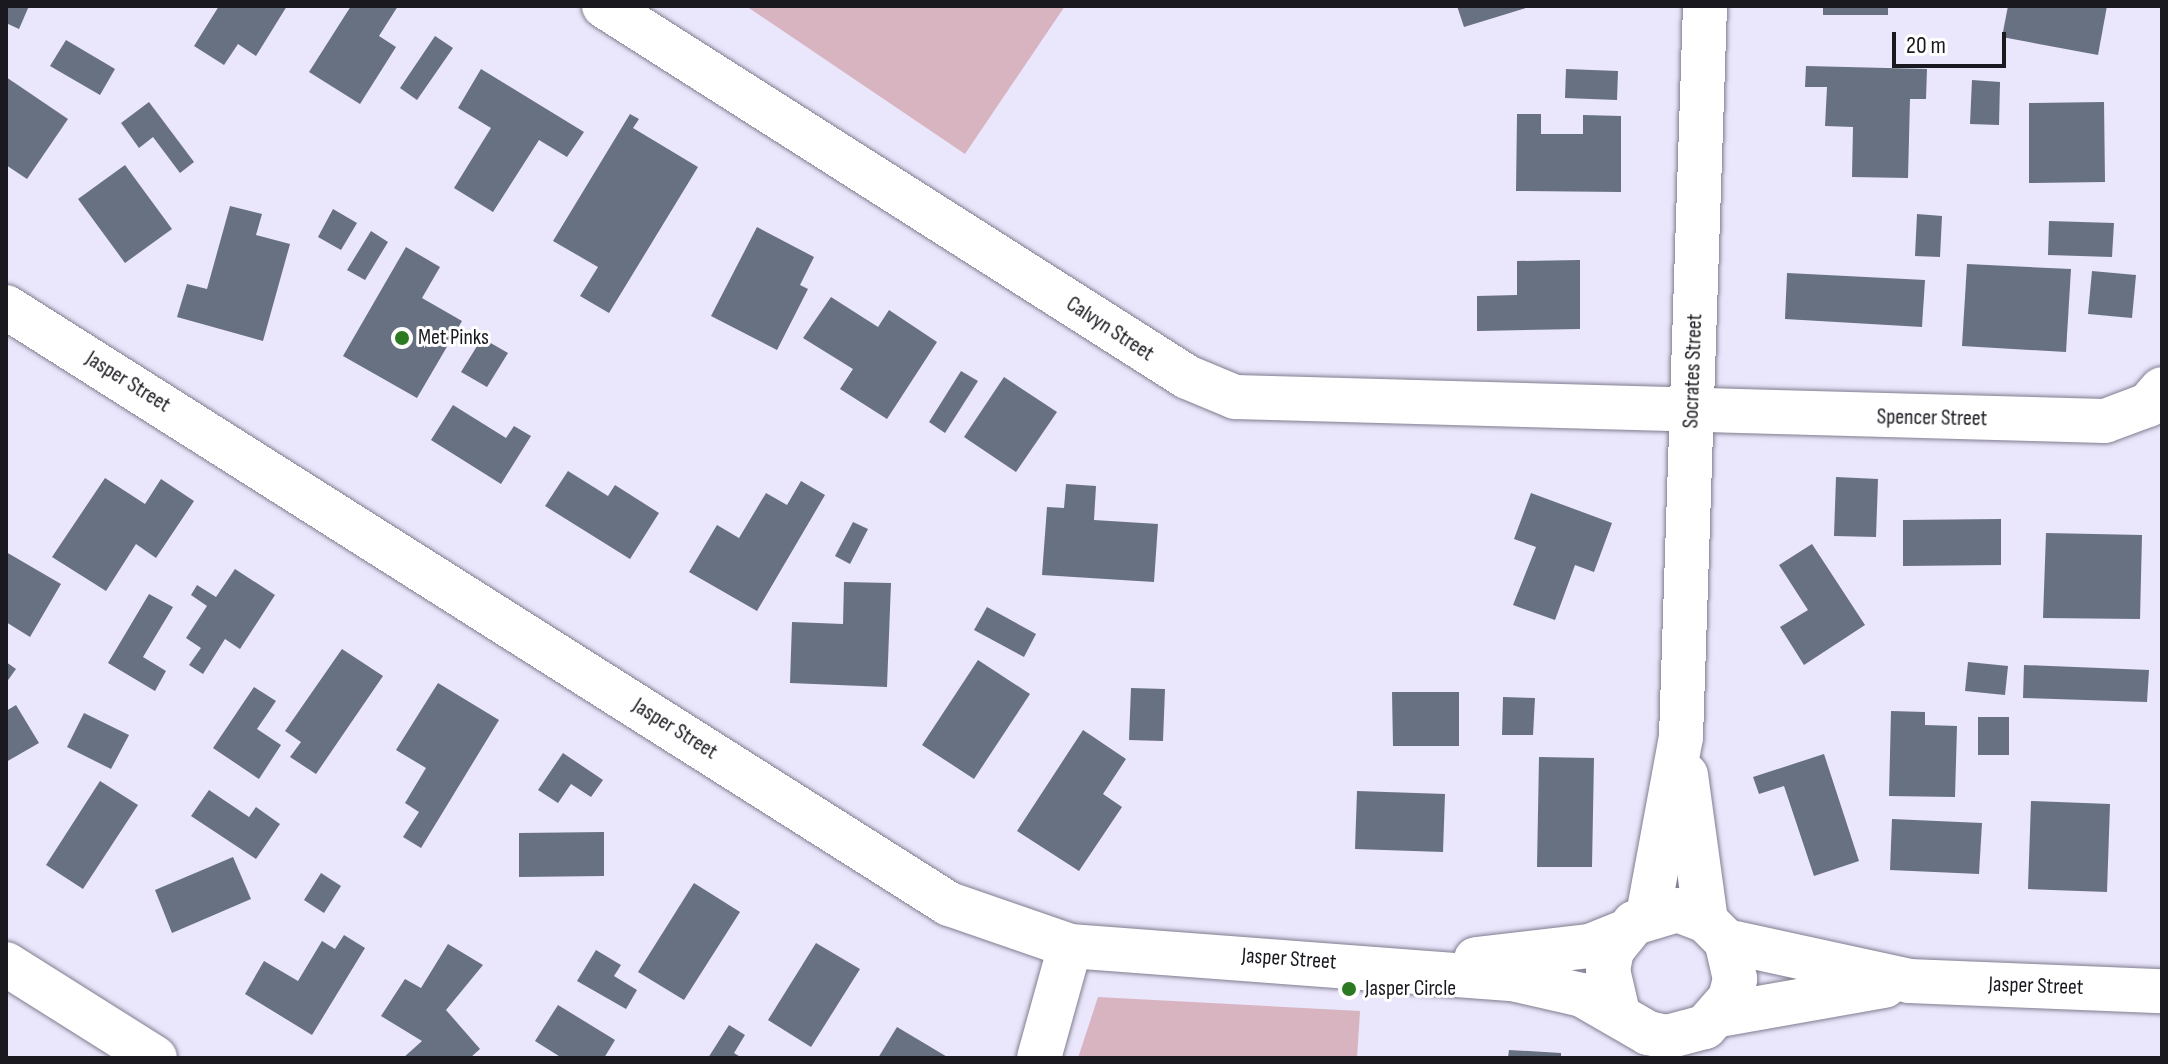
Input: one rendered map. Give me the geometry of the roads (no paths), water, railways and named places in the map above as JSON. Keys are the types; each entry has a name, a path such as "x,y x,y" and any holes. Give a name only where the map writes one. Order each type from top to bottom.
{"street":[{"name":"Calvyn Street","path":"604,6 1187,377 1235,397 1692,414"},
{"name":"Socrates Street","path":"1635,924 1681,737 1705,6"},
{"name":"Jasper Street","path":"6,307 949,904 1070,946 1408,967 1517,980 1582,995 1638,1034"},
{"name":"Spencer Street","path":"1692,414 2105,421 2148,405 2162,389"},
{"name":"Socrates Street","path":"1681,737 1716,931"},
{"path":"1678,910 1716,931 1735,979 1707,1033 1667,1037 1638,1034 1608,970 1635,924 1678,910"},
{"name":"Jasper Street","path":"1408,967 1590,946 1635,924"},
{"name":"Jasper Street","path":"1716,931 1909,981 2162,991"},
{"path":"1039,1058 1070,946"},
{"path":"6,964 155,1058"},
{"name":"Jasper Street","path":"1707,1033 1909,981"}],"place":[{"name":"Met Pinks","path":"402,338"},
{"name":"Jasper Circle","path":"1349,989"}]}
